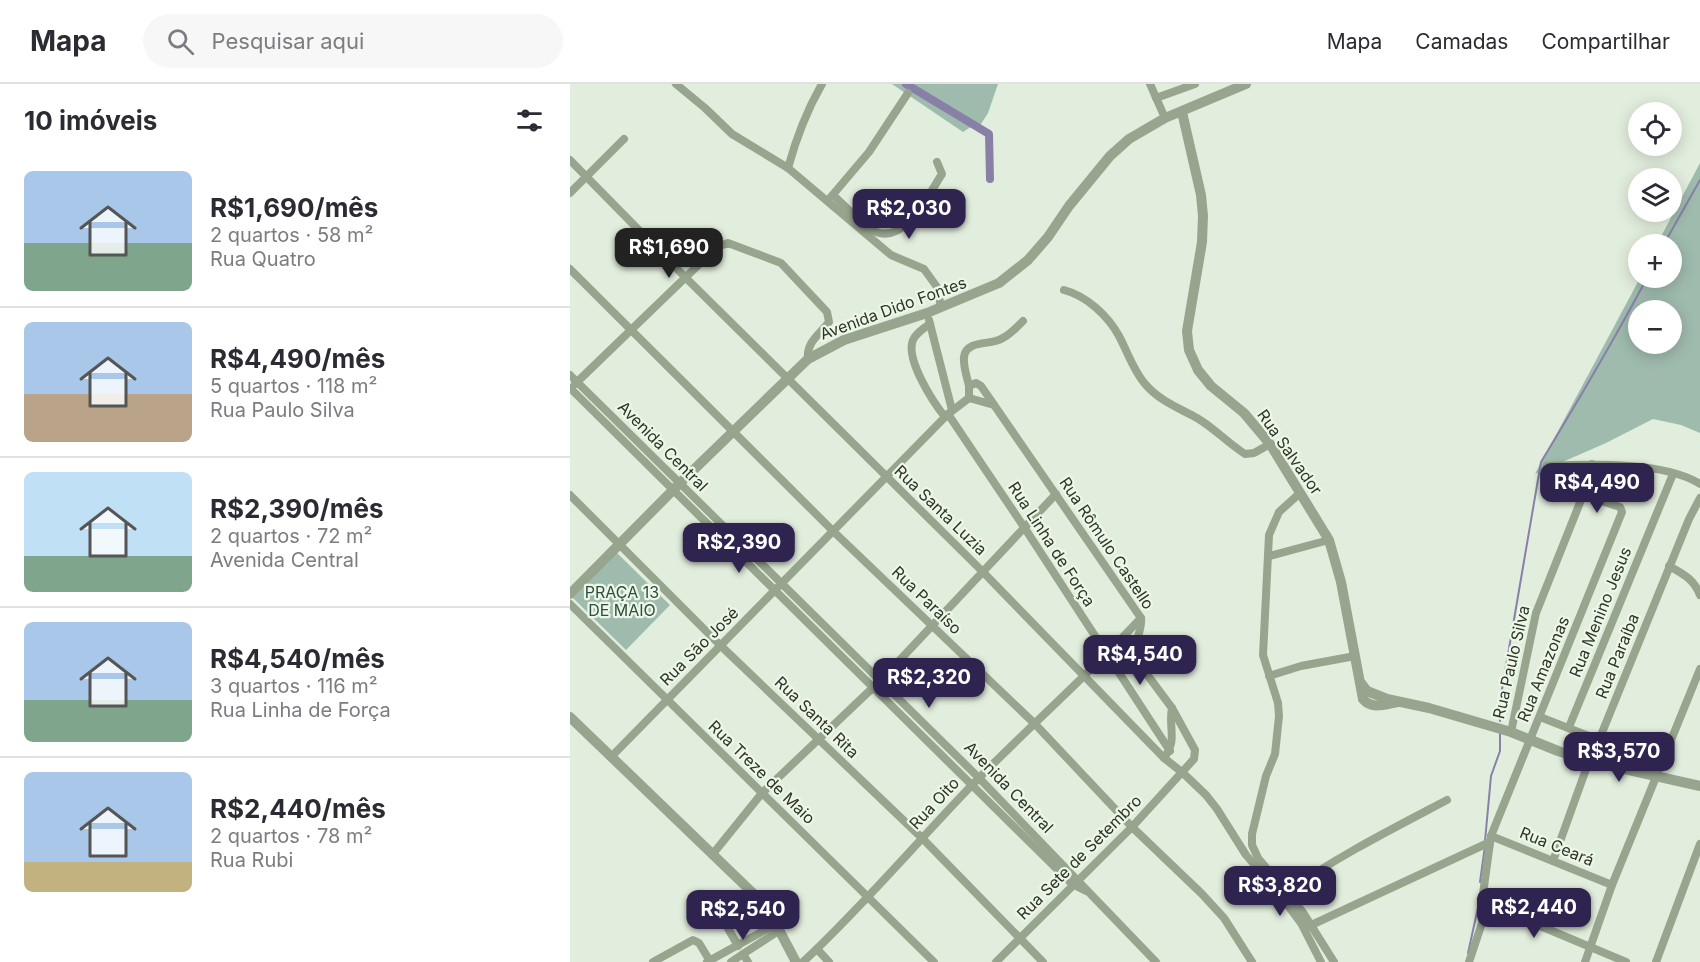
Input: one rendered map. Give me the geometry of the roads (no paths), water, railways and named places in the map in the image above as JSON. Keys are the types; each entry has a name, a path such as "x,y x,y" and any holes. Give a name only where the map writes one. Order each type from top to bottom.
{"street":[{"path":"676,84 732,134 788,168 874,232 884,234 901,230 910,223 942,174 937,162"},
{"path":"788,168 794,144 811,103 822,84"},
{"path":"1150,84 1165,118"},
{"path":"1156,98 1195,84"},
{"name":"Avenida Dido Fontes","path":"570,594 808,358 844,340 928,318 941,307 985,291 1012,274 1048,237 1069,206 1110,156 1129,139 1165,118 1246,84"},
{"path":"830,198 869,152 908,93"},
{"name":"Rua Salvador","path":"1182,112 1201,195 1203,216 1202,242 1187,331 1189,350 1204,378 1245,413 1270,444 1329,540 1341,582 1363,699 1366,703 1374,706 1398,702 1430,708 1511,732 1530,741 1589,760 1700,786"},
{"path":"570,193 624,139"},
{"name":"Rua Santa Luzia","path":"570,160 1206,795 1246,855 1283,892"},
{"path":"830,198 891,255 929,272 937,287 941,307"},
{"path":"571,384 717,247 728,243 781,263 829,315 829,322 808,348 808,358"},
{"name":"Rua Paraíso","path":"570,269 833,531 1035,724 1132,827 1214,906 1252,962"},
{"path":"1064,290 1078,294 1106,318 1118,334 1145,384 1162,399 1196,418 1245,454 1254,453 1270,444"},
{"path":"928,318 913,340 910,352 924,383 948,414"},
{"name":"Rua Linha de Força","path":"928,318 948,414 1107,654 1167,755"},
{"path":"995,405 969,398 964,357 967,350 976,344 1002,339 1013,332 1023,321"},
{"name":"Rua Rômulo Castello","path":"969,386 976,383 981,386 1141,618 1142,626 1134,647 1136,657 1172,708 1195,750 1195,757 1183,773"},
{"name":"Avenida Central","path":"571,384 677,487 972,785 1075,881 1092,894 1156,962"},
{"name":"Rua São José","path":"611,758 948,414 969,398"},
{"path":"1547,466 1592,464 1643,467 1692,478 1700,484"},
{"name":"Rua Paulo Silva","path":"1511,732 1536,613 1583,495 1592,464"},
{"name":"Rua Menino Jesus","path":"1569,727 1673,474"},
{"path":"1300,493 1279,512 1269,535 1263,654 1278,703 1277,737 1275,754 1266,776 1254,824 1252,845 1258,858 1334,962"},
{"path":"712,855 762,793 820,741 881,680 1056,494"},
{"name":"Rua Santa Rita","path":"570,495 721,646 922,838 1043,962"},
{"name":"Rua Amazonas","path":"1469,962 1487,908 1482,901 1488,841 1622,512 1620,507 1583,495"},
{"name":"Rua Paraíba","path":"1553,861 1589,760 1669,566 1700,498"},
{"path":"1269,556 1329,540"},
{"path":"1669,566 1690,578 1695,583 1700,596"},
{"name":"Avenida Central","path":"778,588 881,680 979,778 1075,881"},
{"name":"Rua Treze de Maio","path":"570,604 934,962"},
{"name":"Rua Oito","path":"803,962 869,897 972,785 1141,618"},
{"path":"1269,676 1302,666 1355,656"},
{"path":"1585,962 1612,885 1700,669"},
{"path":"1167,755 1173,743 1170,720 1172,708"},
{"path":"570,717 759,899 778,927 796,962"},
{"path":"1539,717 1599,740"},
{"name":"Rua Sete de Setembro","path":"996,962 1183,773"},
{"path":"1283,892 1364,843 1447,800"},
{"path":"1308,926 1488,841"},
{"name":"Rua Ceará","path":"1488,841 1553,861 1612,885"},
{"path":"1656,962 1700,844"},
{"path":"1487,908 1545,928 1626,962"},
{"path":"722,918 743,954"},
{"path":"1308,926 1321,962"},
{"path":"730,962 778,927"},
{"path":"653,962 693,940 699,943 709,961 743,954"},
{"path":"817,950 829,962"}],"waterway":[{"path":"906,84 989,134 990,179"},
{"path":"1670,234 1700,180"},
{"path":"1500,721 1499,707 1541,462 1642,288"},
{"path":"1485,841 1491,776 1500,751 1500,733"},
{"path":"1480,882 1485,846"},
{"path":"1468,953 1479,903"}],"park label":[{"name":"PRAÇA 13 DE MAIO","path":"622,601"}]}
